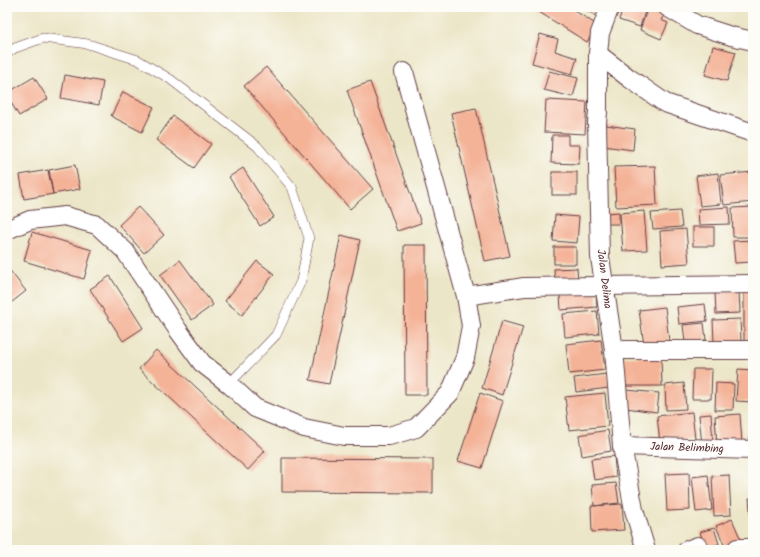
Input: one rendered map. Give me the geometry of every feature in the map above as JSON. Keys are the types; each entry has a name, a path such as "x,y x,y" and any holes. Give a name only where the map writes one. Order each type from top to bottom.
{"street":[{"name":"Jalan Delima","path":"610,7 600,33 598,54 597,123 600,257 614,350 622,446 634,510 646,550"},
{"path":"666,7 697,25 753,41"},
{"path":"598,54 665,103 753,133"},
{"path":"7,230 30,220 64,216 97,225 125,251 202,363 229,384 255,408 304,428 344,436 389,436 416,428 450,393 465,358 471,326 466,296 404,72"},
{"path":"466,296 524,287 753,284"},
{"path":"614,350 753,350"},
{"name":"Jalan Belimbing","path":"622,446 753,450"}],"lane":[{"path":"7,53 15,48 43,38 88,44 138,60 170,79 257,146 292,187 309,238 301,281 276,335 229,384"}],"building":[{"path":"531,7 569,7 597,25 587,42"},
{"path":"581,7 604,7 598,17"},
{"path":"623,7 646,8 640,27 619,20"},
{"path":"648,7 659,7 658,10 665,14 661,20 668,23 661,39 640,30"},
{"path":"540,34 558,39 555,51 577,58 572,74 532,63"},
{"path":"713,46 736,52 727,81 705,75"},
{"path":"266,67 373,189 350,209 244,86"},
{"path":"549,71 578,78 573,97 544,90"},
{"path":"65,75 103,82 99,105 61,98"},
{"path":"34,77 48,99 19,116 7,96 7,93"},
{"path":"370,82 421,223 397,231 347,90"},
{"path":"123,92 154,107 142,132 111,116"},
{"path":"546,100 587,102 585,134 544,132"},
{"path":"476,108 510,256 485,261 451,113"},
{"path":"173,116 211,144 194,168 156,140"},
{"path":"606,125 635,129 633,150 603,146"},
{"path":"552,135 568,135 568,145 580,145 579,164 551,163"},
{"path":"75,165 80,189 53,194 49,170"},
{"path":"655,166 657,205 616,207 614,167"},
{"path":"243,168 274,217 260,226 229,177"},
{"path":"48,170 53,194 24,199 20,175"},
{"path":"552,172 577,172 577,195 552,195"},
{"path":"753,172 753,202 724,205 720,175"},
{"path":"718,173 721,204 700,206 696,176"},
{"path":"138,207 164,235 144,253 119,225"},
{"path":"729,207 730,224 699,225 698,209"},
{"path":"753,207 753,237 733,237 732,208"},
{"path":"644,211 647,250 623,251 620,213"},
{"path":"680,211 682,227 653,229 651,213"},
{"path":"619,212 619,224 606,224 606,213"},
{"path":"555,215 579,217 577,243 553,241"},
{"path":"693,227 714,227 714,246 693,246"},
{"path":"686,229 689,263 662,265 660,231"},
{"path":"32,232 92,250 84,279 24,261"},
{"path":"341,235 360,240 329,384 310,380"},
{"path":"753,240 753,262 735,263 733,241"},
{"path":"404,245 426,245 427,395 405,395"},
{"path":"554,247 576,247 576,264 554,264"},
{"path":"180,260 213,305 192,320 160,275"},
{"path":"257,261 274,274 242,315 225,301"},
{"path":"7,267 26,291 7,306"},
{"path":"577,268 578,282 555,283 554,269"},
{"path":"110,276 143,328 123,341 90,289"},
{"path":"744,289 753,289 753,341 744,341"},
{"path":"739,290 740,313 716,314 715,291"},
{"path":"596,292 597,307 561,310 560,295"},
{"path":"705,304 707,321 679,324 677,307"},
{"path":"665,307 669,341 644,345 639,310"},
{"path":"597,311 599,334 565,337 563,314"},
{"path":"740,319 741,341 714,342 713,320"},
{"path":"502,321 523,327 502,395 482,388"},
{"path":"704,323 706,340 685,342 683,325"},
{"path":"601,340 605,370 569,374 566,344"},
{"path":"156,350 265,451 248,470 139,369"},
{"path":"624,357 661,357 662,386 625,386"},
{"path":"693,369 712,369 711,399 692,399"},
{"path":"738,369 753,370 753,402 736,401"},
{"path":"607,374 609,388 576,392 574,378"},
{"path":"684,383 686,409 666,410 665,385"},
{"path":"716,383 734,384 733,410 715,410"},
{"path":"626,390 659,393 657,412 625,408"},
{"path":"480,393 503,401 482,468 458,461"},
{"path":"605,393 608,426 569,430 565,397"},
{"path":"692,412 695,439 660,443 657,416"},
{"path":"753,412 753,446 749,445"},
{"path":"711,414 713,444 702,445 699,415"},
{"path":"740,414 742,444 717,446 715,416"},
{"path":"608,430 611,451 582,456 579,435"},
{"path":"614,456 616,477 594,480 591,459"},
{"path":"282,458 433,459 433,493 282,492"},
{"path":"689,473 690,510 667,511 665,474"},
{"path":"708,475 712,510 696,512 692,477"},
{"path":"729,475 731,515 714,516 712,476"},
{"path":"616,483 619,503 594,506 592,485"},
{"path":"749,498 753,498 753,535 752,535"},
{"path":"622,504 624,530 592,532 591,506"},
{"path":"732,519 741,540 725,547 716,526"},
{"path":"714,528 719,544 705,548 700,532"}]}
